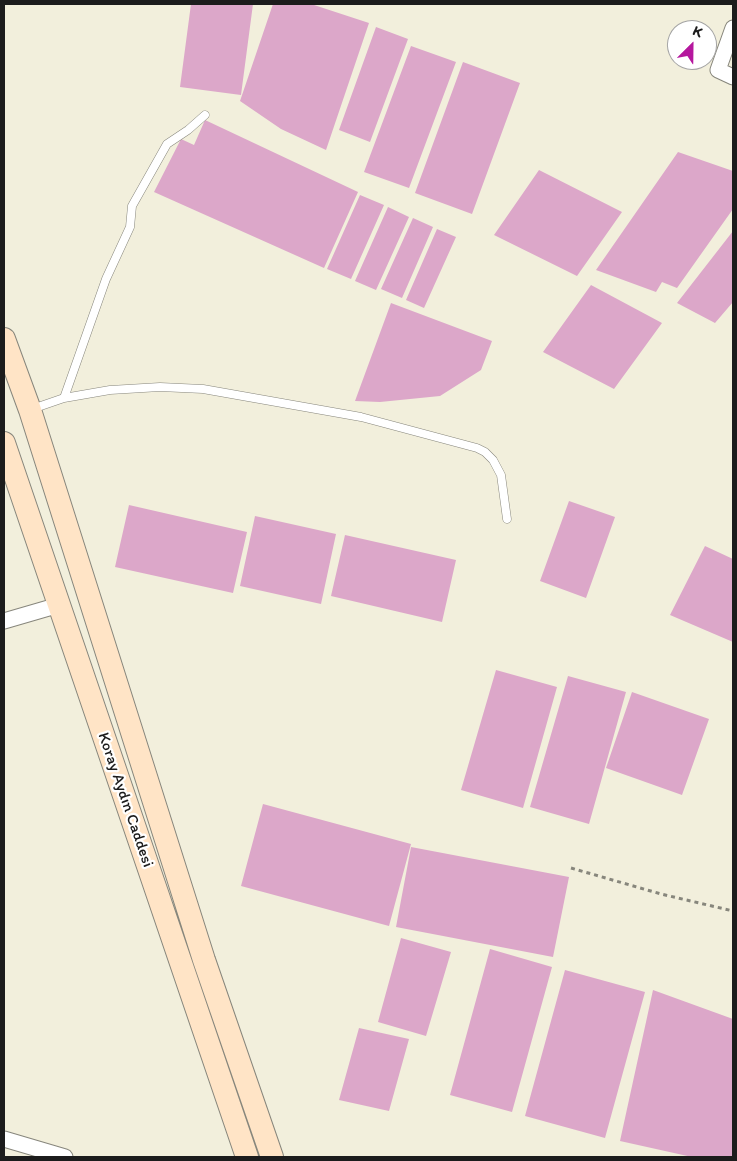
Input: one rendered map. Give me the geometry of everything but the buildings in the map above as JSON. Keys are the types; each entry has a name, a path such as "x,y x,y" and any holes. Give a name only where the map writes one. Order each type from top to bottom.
{"main road":[{"path":"4,339 30,410 204,960 272,1157"},
{"name":"Koray Aydın Caddesi","path":"4,442 247,1157"}],"street":[{"path":"733,28 718,70 733,77"},
{"path":"4,621 59,605"},
{"path":"4,1139 66,1157"}],"lane":[{"path":"64,398 106,279 130,227 132,206 166,144 188,130 205,114"},
{"path":"30,410 64,398 120,390 160,387 203,389 361,417 467,445 485,452 498,467 501,475 507,519"}],"path":[{"path":"571,868 661,894 733,911"}]}
